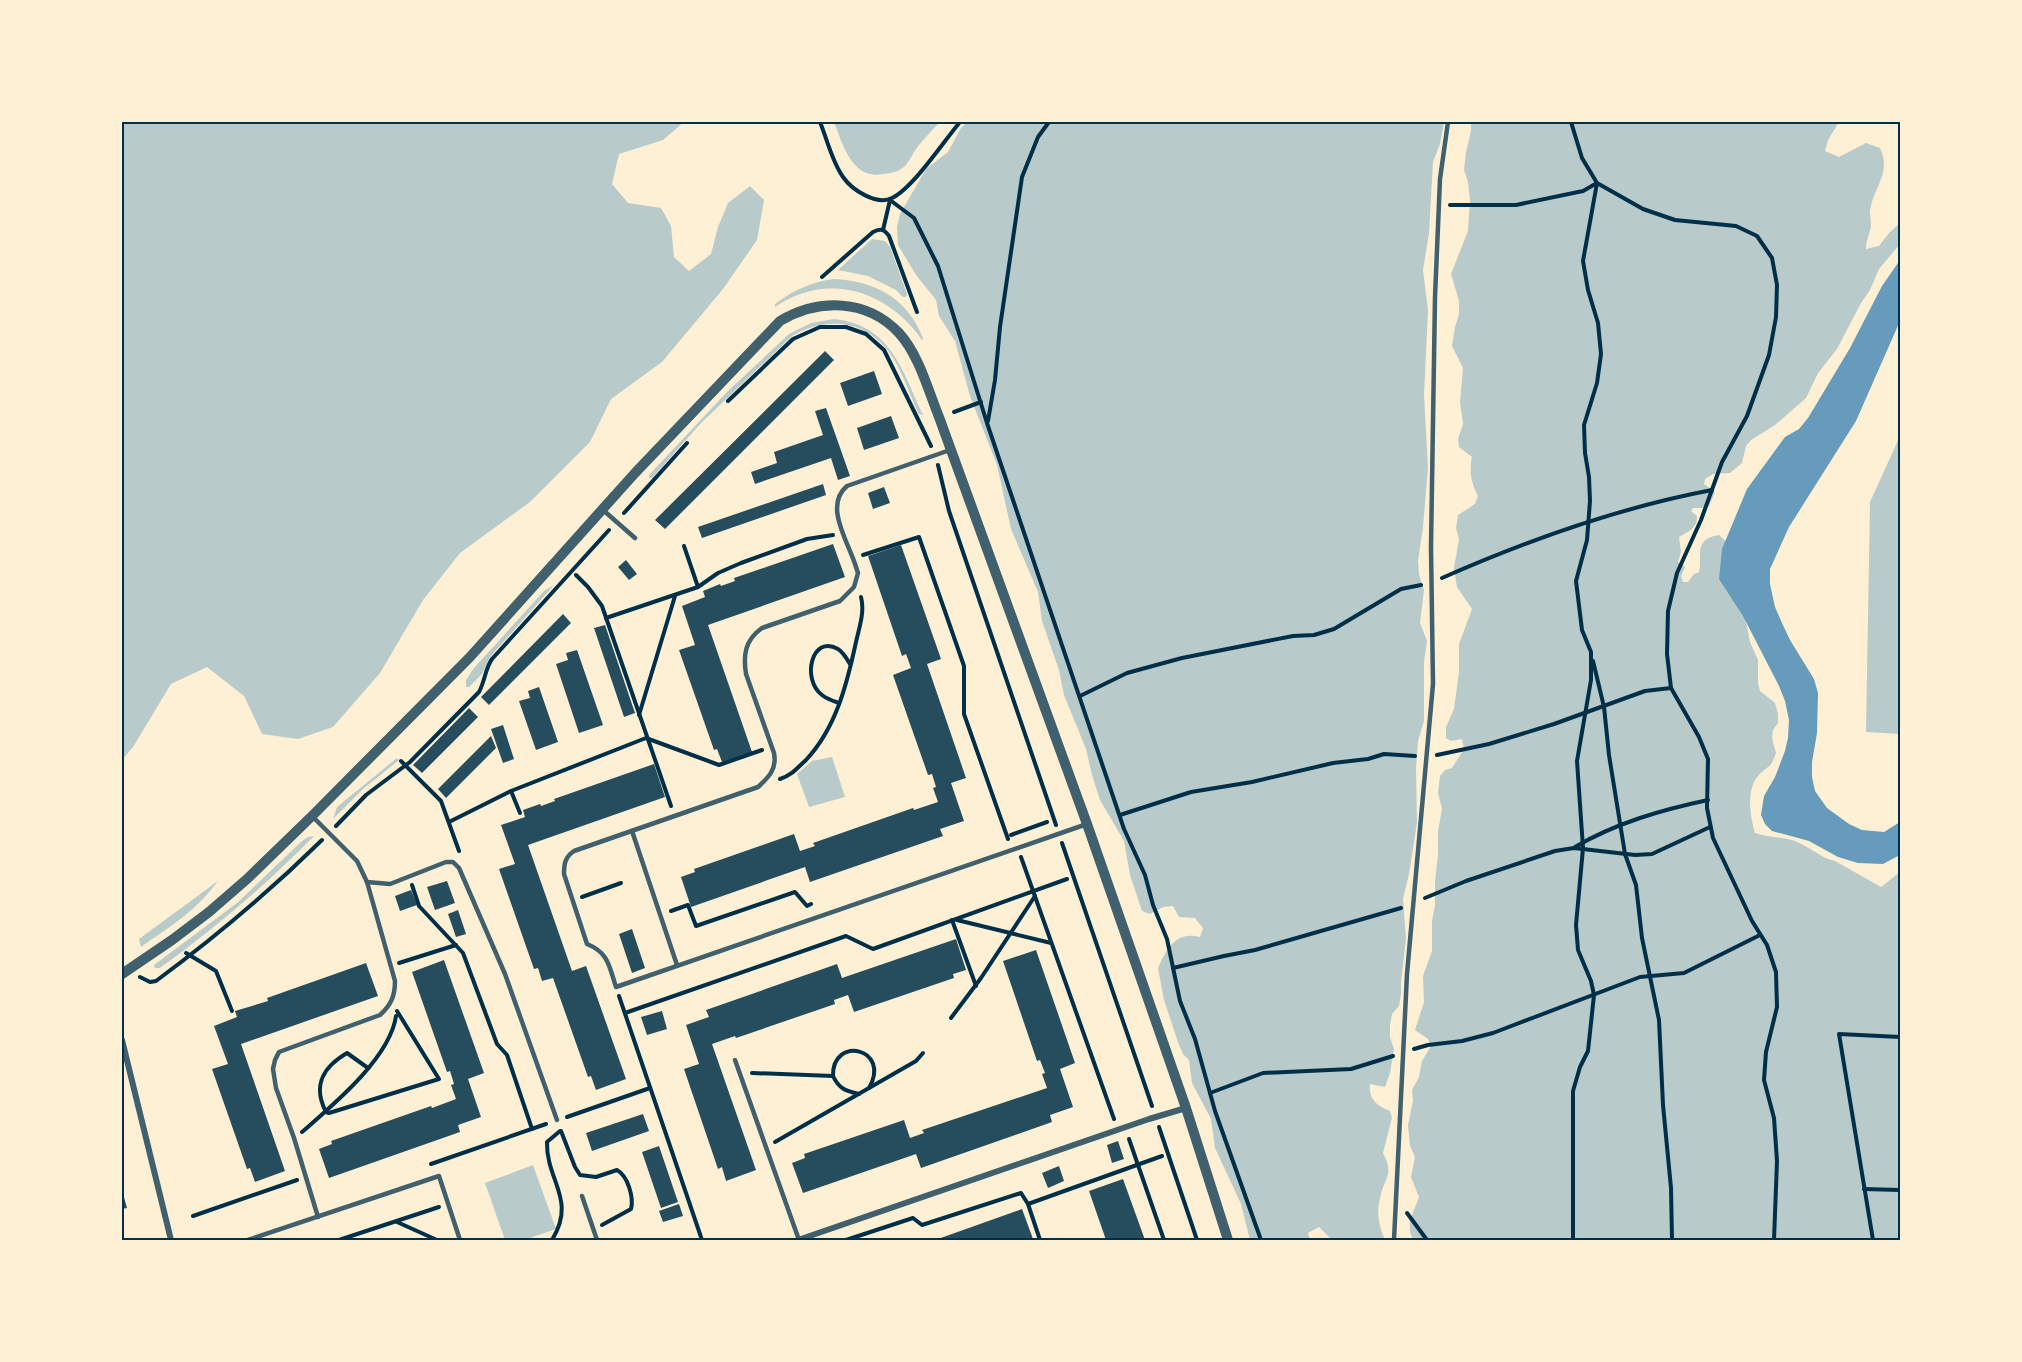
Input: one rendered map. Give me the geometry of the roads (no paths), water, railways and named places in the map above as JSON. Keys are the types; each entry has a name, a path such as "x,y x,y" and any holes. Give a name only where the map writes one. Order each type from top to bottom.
{"street":[{"path":"122,974 209,912 312,816 470,657 687,418 780,321 808,308 827,304 859,308 874,314 899,334 920,369 1087,824 1186,1108 1228,1240"},
{"path":"122,1040 171,1240"},
{"path":"122,1075 130,1072"},
{"path":"799,1240 1186,1108"}],"lane":[{"path":"1394,1240 1413,903 1433,684 1431,583 1435,309 1440,179 1448,122"},
{"path":"951,450 847,486 841,491 836,505 837,516 858,573 854,587 840,601 762,628 752,635 747,644 744,662 776,761 770,775 758,787 568,855 564,864 564,874 587,944 599,949 606,957 616,987 1087,824"},
{"path":"603,510 635,538"},
{"path":"312,816 357,861 367,882 395,981 391,1002 380,1015 279,1052 274,1060 276,1088 318,1217"},
{"path":"632,831 677,965"},
{"path":"367,882 390,884 446,862 453,862 459,868 505,974 557,1120"},
{"path":"735,1060 799,1240"},
{"path":"248,1240 439,1176 460,1240"},
{"path":"582,1196 597,1240"}],"water":[{"path":"1900,260 1900,321 1856,421 1789,527 1770,569 1770,584 1775,607 1790,640 1814,679 1818,693 1817,733 1812,762 1815,791 1827,808 1849,824 1862,830 1884,832 1900,822 1900,855 1883,864 1858,863 1838,857 1809,841 1772,831 1765,824 1761,815 1764,796 1775,777 1785,751 1789,720 1779,686 1743,616 1719,579 1722,549 1747,489 1785,437 1799,429 1808,418 1850,348 1882,286"}]}
